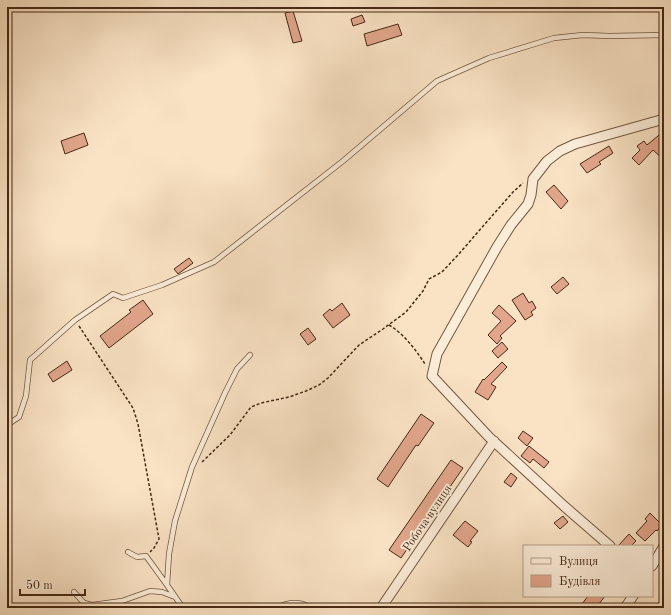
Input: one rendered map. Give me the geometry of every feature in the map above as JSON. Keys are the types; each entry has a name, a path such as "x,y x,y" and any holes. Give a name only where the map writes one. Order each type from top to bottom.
{"street":[{"path":"609,545 494,442 432,376 437,354 496,247 510,225 528,204 533,179 547,161 575,144 664,119"},
{"name":"Робоча вулиця","path":"381,608 494,442"},
{"path":"653,564 664,546"},
{"path":"625,608 632,597"}],"lane":[{"path":"7,425 19,417 26,396 30,360 75,320 113,294 122,298 156,287 214,262 343,161 437,81 489,58 554,38 583,35 664,35"},
{"path":"167,585 169,554 175,521 189,475 237,369 250,355"},
{"path":"128,552 137,557 146,556 183,608"},
{"path":"74,592 84,603 92,605 122,601 150,591 162,592 175,596"},
{"path":"277,608 294,602 307,605 311,608"}],"path":[{"path":"189,475 230,435 251,407 261,403 289,397 319,385 328,378 359,344 406,312 423,291 429,279 442,272 513,192 524,182"},
{"path":"75,320 133,408 138,424 159,539 154,548 146,556"},
{"path":"389,325 396,329 417,352 432,376"}],"building":[{"path":"293,11 302,41 293,43 285,13"},
{"path":"362,15 365,22 353,26 351,19"},
{"path":"398,24 402,35 367,46 364,34"},
{"path":"664,131 664,160 653,150 639,165 632,158 640,150 637,146 644,141 647,145"},
{"path":"84,133 88,145 65,154 61,141"},
{"path":"609,146 613,153 599,162 601,164 587,173 580,164"},
{"path":"554,185 568,201 561,209 546,192"},
{"path":"189,258 193,263 178,274 174,269"},
{"path":"563,277 569,284 557,294 551,287"},
{"path":"523,293 529,303 532,301 536,308 531,312 533,315 525,320 512,300"},
{"path":"143,300 153,314 109,348 100,336 131,312 129,310"},
{"path":"342,303 350,315 333,328 323,315 330,309 332,311"},
{"path":"499,305 516,321 500,336 502,338 497,344 488,335 501,321 492,313"},
{"path":"308,328 316,339 308,345 300,334"},
{"path":"502,342 508,349 498,358 492,351"},
{"path":"67,361 72,370 53,382 48,374"},
{"path":"502,362 507,367 491,384 496,387 488,400 475,392 483,379 484,380"},
{"path":"421,414 434,423 418,446 416,445 388,487 377,479"},
{"path":"523,431 533,438 527,446 518,438"},
{"path":"529,446 549,462 544,468 533,459 530,463 521,456"},
{"path":"451,460 463,468 401,558 389,550"},
{"path":"511,473 517,478 511,487 504,482"},
{"path":"650,513 662,525 645,541 636,533 647,521 645,519"},
{"path":"563,516 568,522 560,529 554,523"},
{"path":"465,521 478,531 470,541 472,542 468,547 453,535"},
{"path":"629,534 636,541 632,545 619,545"},
{"path":"587,597 604,597 596,608 579,608"}]}
